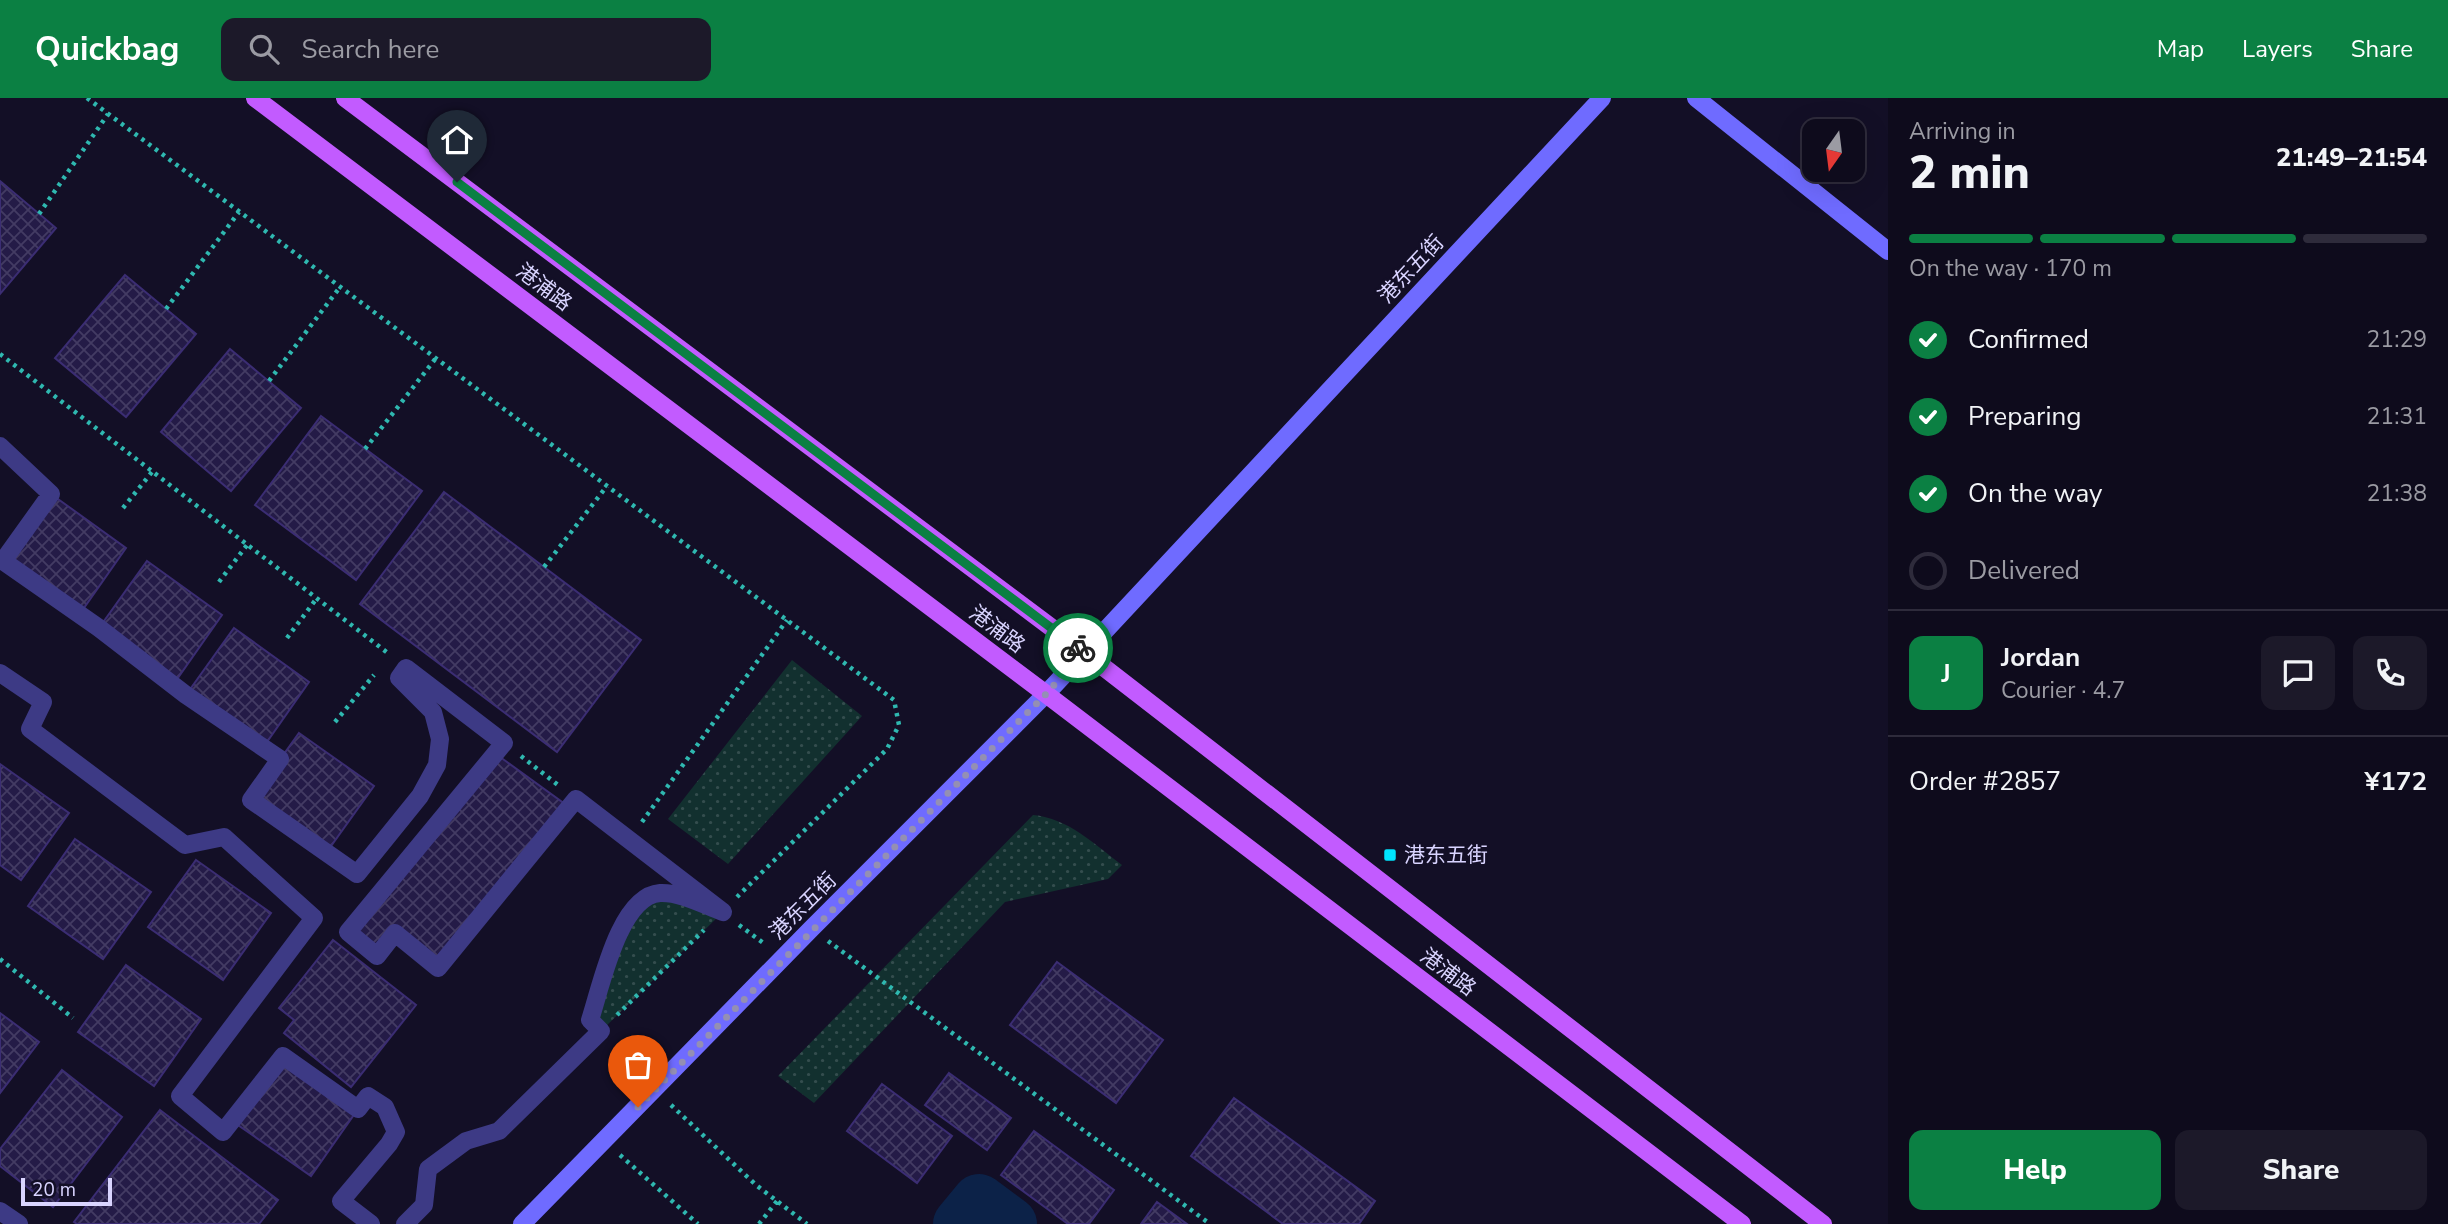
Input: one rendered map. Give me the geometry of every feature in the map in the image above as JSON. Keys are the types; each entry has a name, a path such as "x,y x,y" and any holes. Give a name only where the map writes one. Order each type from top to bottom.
{"main road":[{"name":"港浦路","path":"255,98 1046,694 1742,1224"},
{"name":"港浦路","path":"345,98 1084,652 1823,1224"}],"street":[{"name":"港东五街","path":"523,1224 811,929 1046,694 1602,98"},
{"path":"1696,98 1888,251"},
{"path":"0,446 51,494 3,561 280,760 251,800 357,874 420,796 437,765 440,739 433,712 399,678 406,668 505,743 348,932 377,956 395,933 438,968 576,799 723,912"},
{"path":"0,673 43,702 30,729 185,845 224,837 314,918 180,1096 223,1132 283,1056 358,1109 368,1096 385,1107 396,1132 389,1144 341,1200 371,1224"},
{"path":"405,1224 424,1205 428,1169 466,1141 499,1131 601,1031 590,1020 624,921 640,902 659,893 685,898 723,912"},
{"path":"0,1211 19,1224"}],"path":[{"path":"87,98 894,700 899,725 887,749 601,1031"},
{"path":"39,214 108,114"},
{"path":"166,309 239,211"},
{"path":"269,382 340,287"},
{"path":"365,449 436,358"},
{"path":"123,508 152,472"},
{"path":"544,567 607,486"},
{"path":"219,582 247,545"},
{"path":"288,638 317,598"},
{"path":"629,840 787,620"},
{"path":"383,665 391,656"},
{"path":"335,722 375,674"},
{"path":"811,929 1210,1224"},
{"path":"0,960 73,1018"},
{"path":"654,1089 756,1185 807,1224"},
{"path":"604,1141 698,1224"},
{"path":"759,1224 777,1202"}],"green space":[{"path":"792,660 862,716 728,864 668,819"},
{"path":"1033,815 1058,821 1069,827 1122,865 1108,879 1005,902 814,1103 778,1076"},
{"path":"659,893 723,912 601,1031 590,1020 623,921"}],"building":[{"path":"0,181 56,228 0,294"},
{"path":"125,275 196,334 126,417 55,358"},
{"path":"230,349 301,408 231,491 161,432"},
{"path":"321,416 422,491 356,580 255,505"},
{"path":"444,492 641,640 557,752 360,604"},
{"path":"51,494 126,548 79,615 3,561"},
{"path":"147,561 222,615 175,682 99,628"},
{"path":"234,628 309,682 262,749 186,695"},
{"path":"299,733 374,786 326,853 251,800"},
{"path":"496,754 569,807 438,968 395,933 377,956 348,932"},
{"path":"0,764 69,813 21,880 0,865"},
{"path":"75,839 151,892 103,959 28,906"},
{"path":"196,860 271,913 223,980 148,927"},
{"path":"333,940 416,1005 351,1087 284,1033 294,1020 279,1008"},
{"path":"1057,962 1163,1040 1116,1103 1010,1025"},
{"path":"126,965 201,1019 154,1086 78,1032"},
{"path":"0,1013 39,1042 0,1093"},
{"path":"283,1056 358,1109 311,1176 235,1123"},
{"path":"62,1070 122,1117 53,1207 0,1166 0,1149"},
{"path":"949,1073 1011,1118 987,1150 925,1105"},
{"path":"882,1084 952,1136 917,1183 847,1131"},
{"path":"1234,1098 1375,1201 1359,1224 1283,1224 1191,1156"},
{"path":"160,1110 278,1200 259,1224 74,1222"},
{"path":"1034,1131 1114,1190 1089,1224 1068,1224 1001,1175"},
{"path":"1157,1202 1187,1224 1141,1224"}],"waterway":[{"path":"960,1224 979,1201 1010,1224"}],"way so far":[{"path":"638,1107 1046,694 1084,652 1078,648"}],"place":[{"name":"港东五街","path":"1390,855"}],"route":[{"path":"457,182 1078,648"}]}
